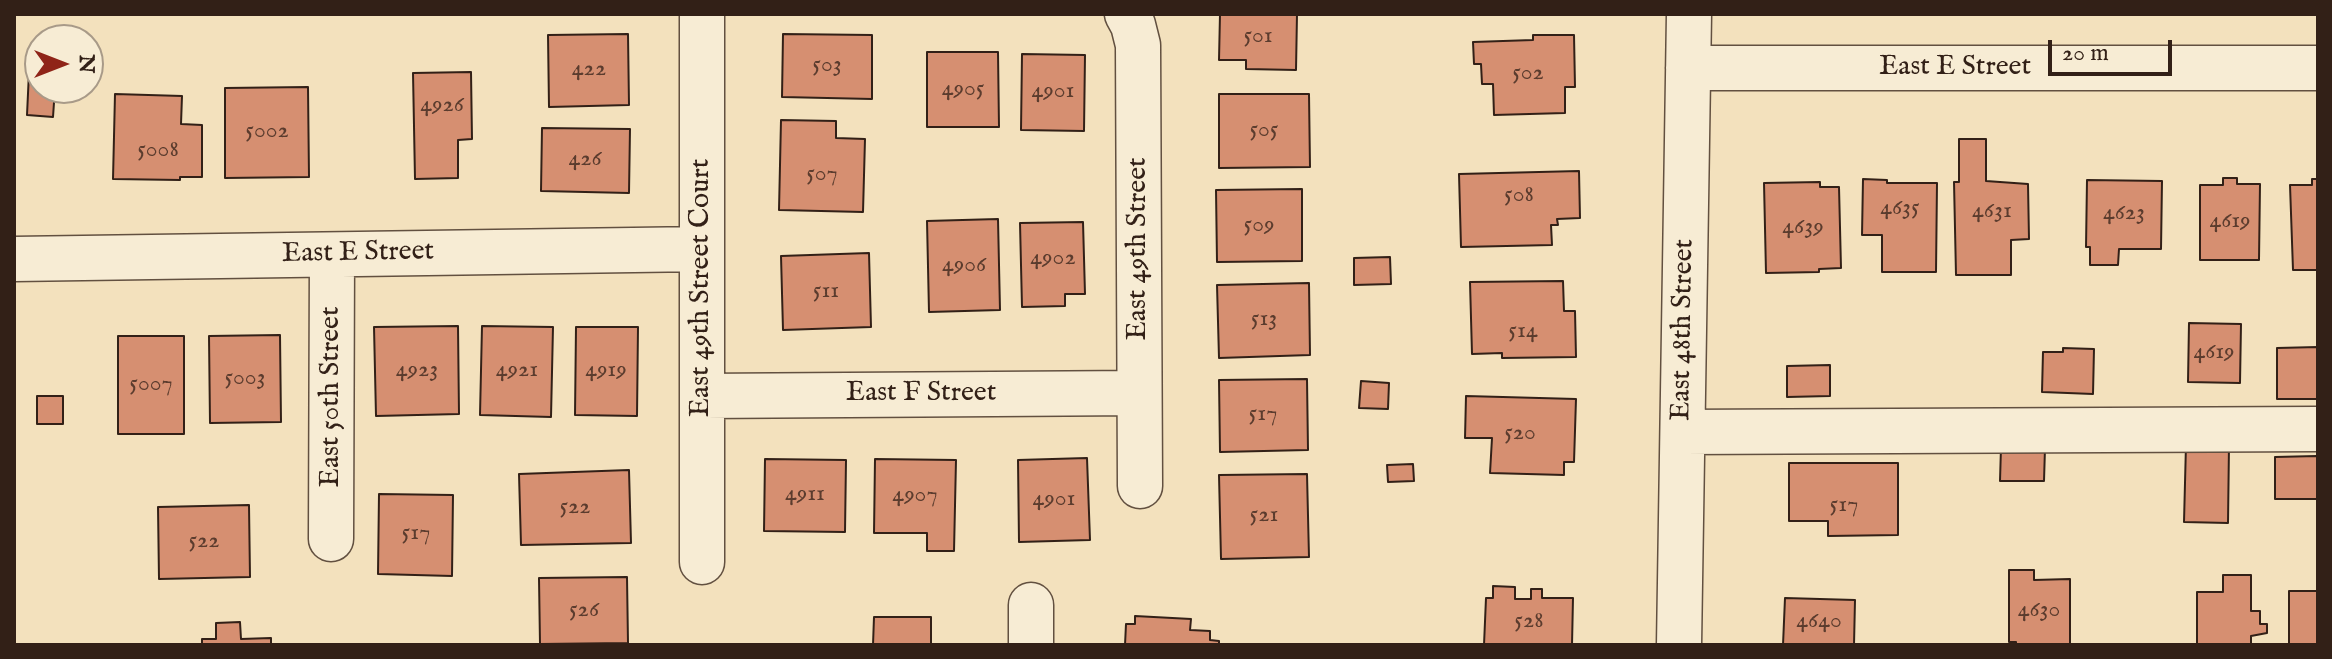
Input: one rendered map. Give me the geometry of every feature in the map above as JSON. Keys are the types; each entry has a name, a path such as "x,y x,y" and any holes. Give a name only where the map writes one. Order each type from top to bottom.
{"street":[{"name":"East 49th Street Court","path":"702,14 702,562"},
{"name":"East 49th Street","path":"1127,14 1138,45 1140,486"},
{"name":"East 48th Street","path":"1679,645 1689,14"},
{"name":"East E Street","path":"1688,68 2318,68"},
{"name":"East E Street","path":"14,259 702,249"},
{"name":"East 50th Street","path":"331,539 332,255"},
{"name":"East F Street","path":"702,396 1139,393"},
{"path":"1683,432 2318,429"}],"building":[{"path":"1220,14 1297,14 1296,70 1246,69 1246,60 1219,60"},
{"path":"628,34 629,105 549,107 548,35"},
{"path":"783,34 872,35 872,99 782,97"},
{"path":"1533,35 1574,35 1575,87 1565,87 1565,113 1494,115 1493,84 1482,84 1481,64 1474,64 1473,42 1533,40"},
{"path":"927,52 998,52 999,127 927,127"},
{"path":"1022,54 1085,55 1084,131 1021,130"},
{"path":"471,72 472,139 458,140 458,178 415,179 413,73"},
{"path":"308,87 309,177 225,178 225,88"},
{"path":"115,94 182,96 181,124 202,125 202,177 180,177 180,180 113,179"},
{"path":"1219,94 1309,94 1310,167 1219,168"},
{"path":"28,104 54,104 53,117 27,115"},
{"path":"781,120 836,121 836,138 865,139 863,212 779,210"},
{"path":"542,128 630,129 629,193 541,191"},
{"path":"1959,139 1986,139 1986,181 2028,184 2029,239 2011,240 2011,275 1956,275 1954,182 1959,182"},
{"path":"1579,171 1580,218 1557,219 1558,225 1551,225 1552,245 1461,247 1459,174"},
{"path":"2223,178 2237,178 2237,184 2260,184 2259,260 2200,260 2200,185 2223,185"},
{"path":"1863,179 1887,180 1887,183 1937,183 1936,272 1882,272 1882,235 1862,235"},
{"path":"2312,179 2318,179 2318,270 2293,270 2290,185 2312,185"},
{"path":"2087,180 2162,181 2161,249 2119,249 2118,265 2090,265 2090,247 2086,247"},
{"path":"1820,182 1820,187 1839,187 1841,268 1819,269 1819,272 1766,273 1764,183"},
{"path":"1302,189 1302,261 1217,262 1216,190"},
{"path":"998,219 1000,310 929,312 927,221"},
{"path":"1083,222 1085,294 1065,294 1065,306 1022,307 1020,223"},
{"path":"869,253 871,327 783,330 781,256"},
{"path":"1390,257 1391,284 1354,285 1354,258"},
{"path":"1563,281 1564,311 1575,311 1576,357 1502,358 1502,353 1472,354 1470,282"},
{"path":"1309,283 1310,355 1219,358 1217,285"},
{"path":"2189,323 2241,324 2240,383 2188,382"},
{"path":"458,326 459,414 376,416 374,327"},
{"path":"482,326 553,327 551,417 480,415"},
{"path":"576,327 638,327 637,416 575,415"},
{"path":"280,335 281,422 210,423 209,336"},
{"path":"118,336 184,336 184,434 118,434"},
{"path":"2318,347 2318,399 2277,399 2277,348"},
{"path":"2063,348 2094,349 2093,394 2042,392 2043,352 2063,352"},
{"path":"1830,365 1830,396 1787,397 1787,366"},
{"path":"1307,379 1308,450 1220,452 1219,380"},
{"path":"1361,381 1389,383 1388,409 1359,408"},
{"path":"37,396 63,396 63,424 37,424"},
{"path":"1466,396 1576,399 1574,462 1564,462 1564,475 1490,473 1492,438 1465,438"},
{"path":"2186,444 2229,445 2228,523 2184,522"},
{"path":"2001,447 2045,448 2044,481 2000,481"},
{"path":"2317,456 2317,499 2275,499 2275,457"},
{"path":"1087,458 1090,540 1019,542 1018,460"},
{"path":"765,459 846,460 845,532 764,531"},
{"path":"875,459 956,460 954,551 927,551 927,533 874,533"},
{"path":"1789,463 1898,463 1898,535 1828,536 1828,521 1789,521"},
{"path":"1413,464 1414,481 1388,482 1387,465"},
{"path":"629,470 631,543 521,545 519,474"},
{"path":"1307,474 1309,557 1221,559 1219,475"},
{"path":"379,494 453,495 452,576 378,574"},
{"path":"249,505 250,577 159,579 158,507"},
{"path":"2009,570 2034,570 2034,580 2070,579 2070,645 2016,645 2016,642 2009,642"},
{"path":"2223,575 2251,575 2251,611 2260,611 2260,624 2267,624 2267,633 2251,636 2251,645 2197,645 2197,592 2223,592"},
{"path":"627,577 628,643 540,644 539,578"},
{"path":"1493,586 1515,587 1515,599 1531,599 1531,589 1542,589 1542,598 1573,598 1572,645 1484,645 1486,598 1493,598"},
{"path":"2289,591 2318,591 2318,645 2289,645"},
{"path":"1785,598 1855,600 1854,645 1783,645"},
{"path":"1135,616 1191,619 1190,630 1210,631 1210,640 1219,641 1219,645 1125,645 1126,624 1135,624"},
{"path":"874,617 931,617 931,645 873,645"},
{"path":"240,622 241,639 271,638 271,645 202,645 202,639 216,639 216,623"}]}
